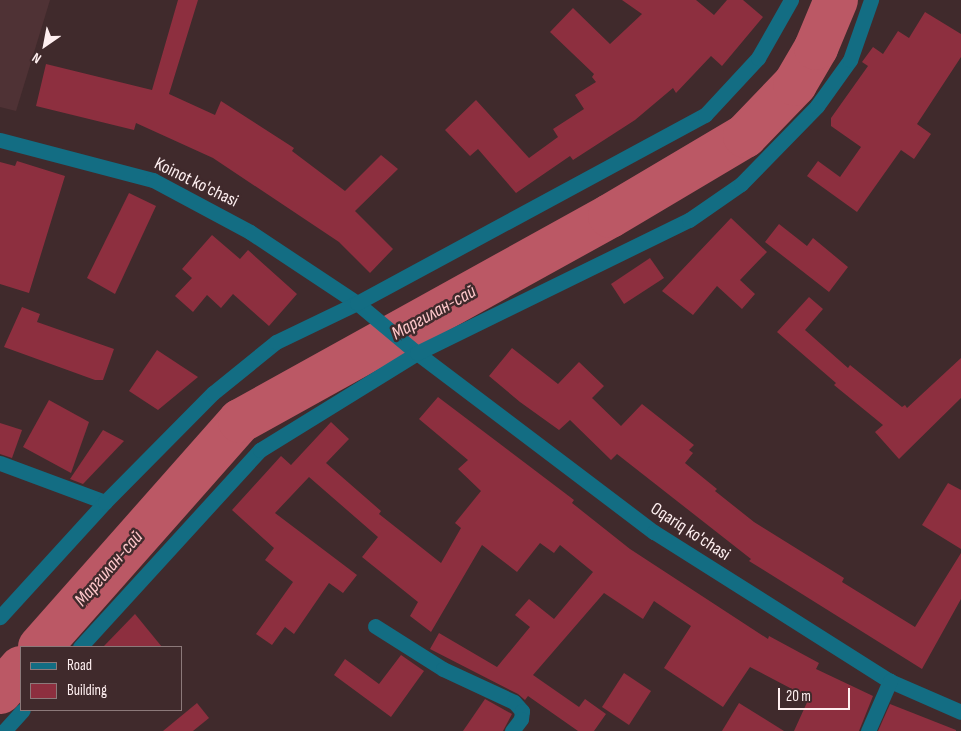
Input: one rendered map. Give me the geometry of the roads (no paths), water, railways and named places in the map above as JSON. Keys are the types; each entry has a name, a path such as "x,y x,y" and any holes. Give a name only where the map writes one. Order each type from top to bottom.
{"street":[{"path":"0,617 104,502 213,393 276,342 357,303 705,115 758,58 791,0"},
{"path":"81,646 260,450 417,353 688,220 741,184 818,106 845,68 871,0"},
{"name":"Koinot ko'chasi","path":"0,140 153,180 250,232 357,303 417,353"},
{"name":"Oqariq ko'chasi","path":"417,353 654,532 890,681 961,712"},
{"path":"0,463 104,502"},
{"path":"375,626 443,669 514,702 522,710 521,719 512,731"},
{"path":"868,731 890,681"},
{"path":"4,731 22,711"}],"waterway":[{"name":"Маргилан-сай","path":"41,646 240,421 610,216 745,136 795,84 816,48 836,0"},
{"name":"Маргилан-сай","path":"0,692 20,669"}]}
